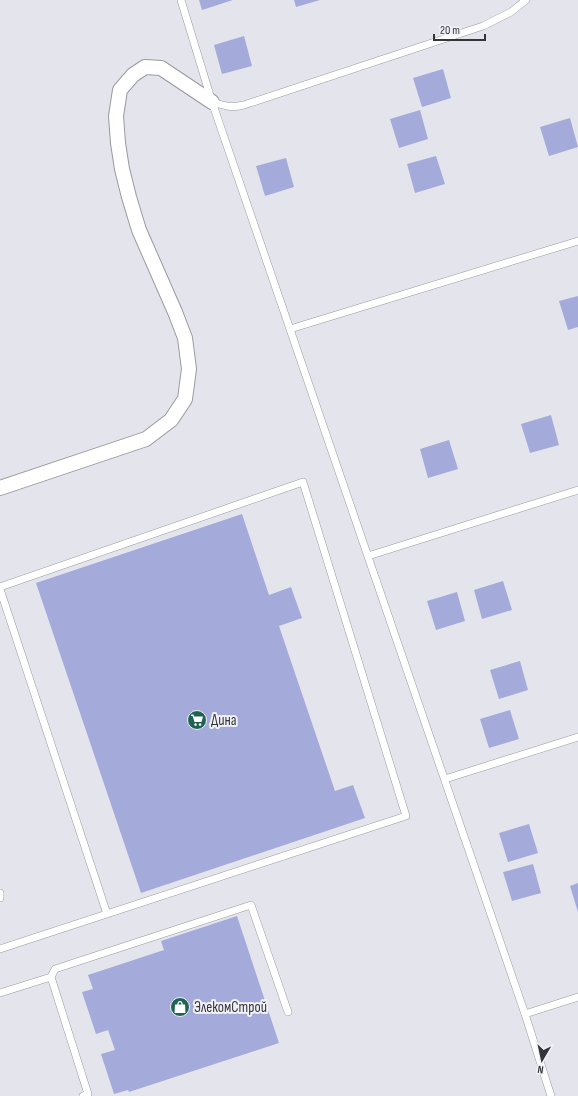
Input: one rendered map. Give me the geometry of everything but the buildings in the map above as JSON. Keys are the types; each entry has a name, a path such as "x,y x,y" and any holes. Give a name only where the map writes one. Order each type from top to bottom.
{"street":[{"path":"0,488 146,439 171,420 185,399 189,368 185,338 176,312 139,230 122,169 116,116 120,90 133,75 146,67 160,68 212,102"}],"lane":[{"path":"181,0 212,102 445,779 525,1014 551,1096"},
{"path":"212,102 234,107 244,105 483,26 511,12 526,0"},
{"path":"290,329 578,241"},
{"path":"0,949 107,914 406,816 303,482 0,588 107,914"},
{"path":"368,556 578,490"},
{"path":"445,779 578,737"},
{"path":"0,893 0,898"},
{"path":"83,1096 88,1094 51,977 55,969 251,905 288,1012"},
{"path":"0,993 51,977"},
{"path":"525,1014 578,997"}],"place":[{"name":"Дина","path":"197,720"},
{"name":"ЭлекомСтрой","path":"180,1007"}]}
